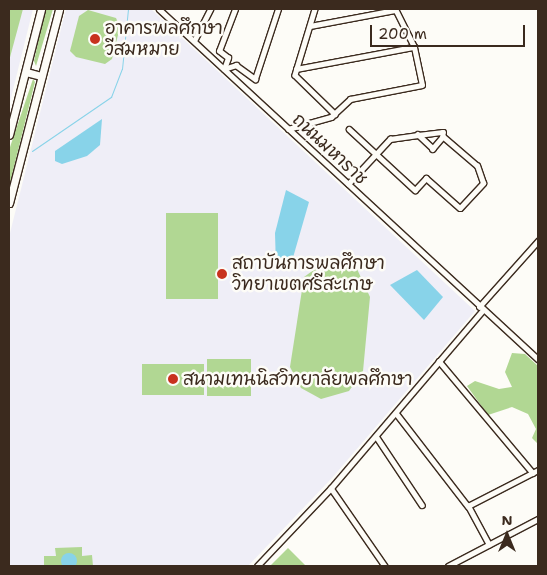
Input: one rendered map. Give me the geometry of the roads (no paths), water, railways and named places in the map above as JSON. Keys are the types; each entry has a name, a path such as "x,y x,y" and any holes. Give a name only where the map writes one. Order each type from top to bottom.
{"main road":[{"path":"9,135 41,9"},
{"path":"9,204 59,9"},
{"path":"26,72 41,76"}],"street":[{"name":"ถนนมหาราช","path":"159,9 480,309 538,359"},
{"path":"194,41 210,9"},
{"path":"224,68 228,58 219,51 235,9"},
{"path":"224,68 236,64 255,79 278,9"},
{"path":"315,9 295,76 335,114"},
{"path":"288,129 335,114 350,98 422,85 414,47 395,10 310,26"},
{"path":"296,69 414,47"},
{"path":"348,184 376,154 390,139 443,132 443,136 477,166 483,183 460,208 426,178 415,190 376,154 349,129"},
{"path":"418,135 433,149 443,136"},
{"path":"256,566 331,488 396,413 538,240"},
{"path":"439,361 533,473"},
{"path":"396,413 468,506 489,545"},
{"path":"376,436 422,505"},
{"path":"468,506 538,470"},
{"path":"331,488 385,566"},
{"path":"448,566 538,519"}],"water":[{"path":"102,119 100,145 87,156 62,164 55,161 55,151"},
{"path":"286,190 309,202 290,268 276,267 275,233"},
{"path":"417,270 443,297 424,320 390,285"},
{"path":"66,553 72,553 77,558 75,567 66,569 61,564 61,558"}],"waterway":[{"path":"32,151 111,97 122,69 128,9"}],"place":[{"name":"อาคารพลศึกษา วีสมหมาย","path":"95,39"},
{"name":"สถาบันการพลศึกษา วิทยาเขตศรีสะเกษ","path":"222,274"},
{"name":"สนามเทนนิสวิทยาลัยพลศึกษา","path":"173,379"}]}
